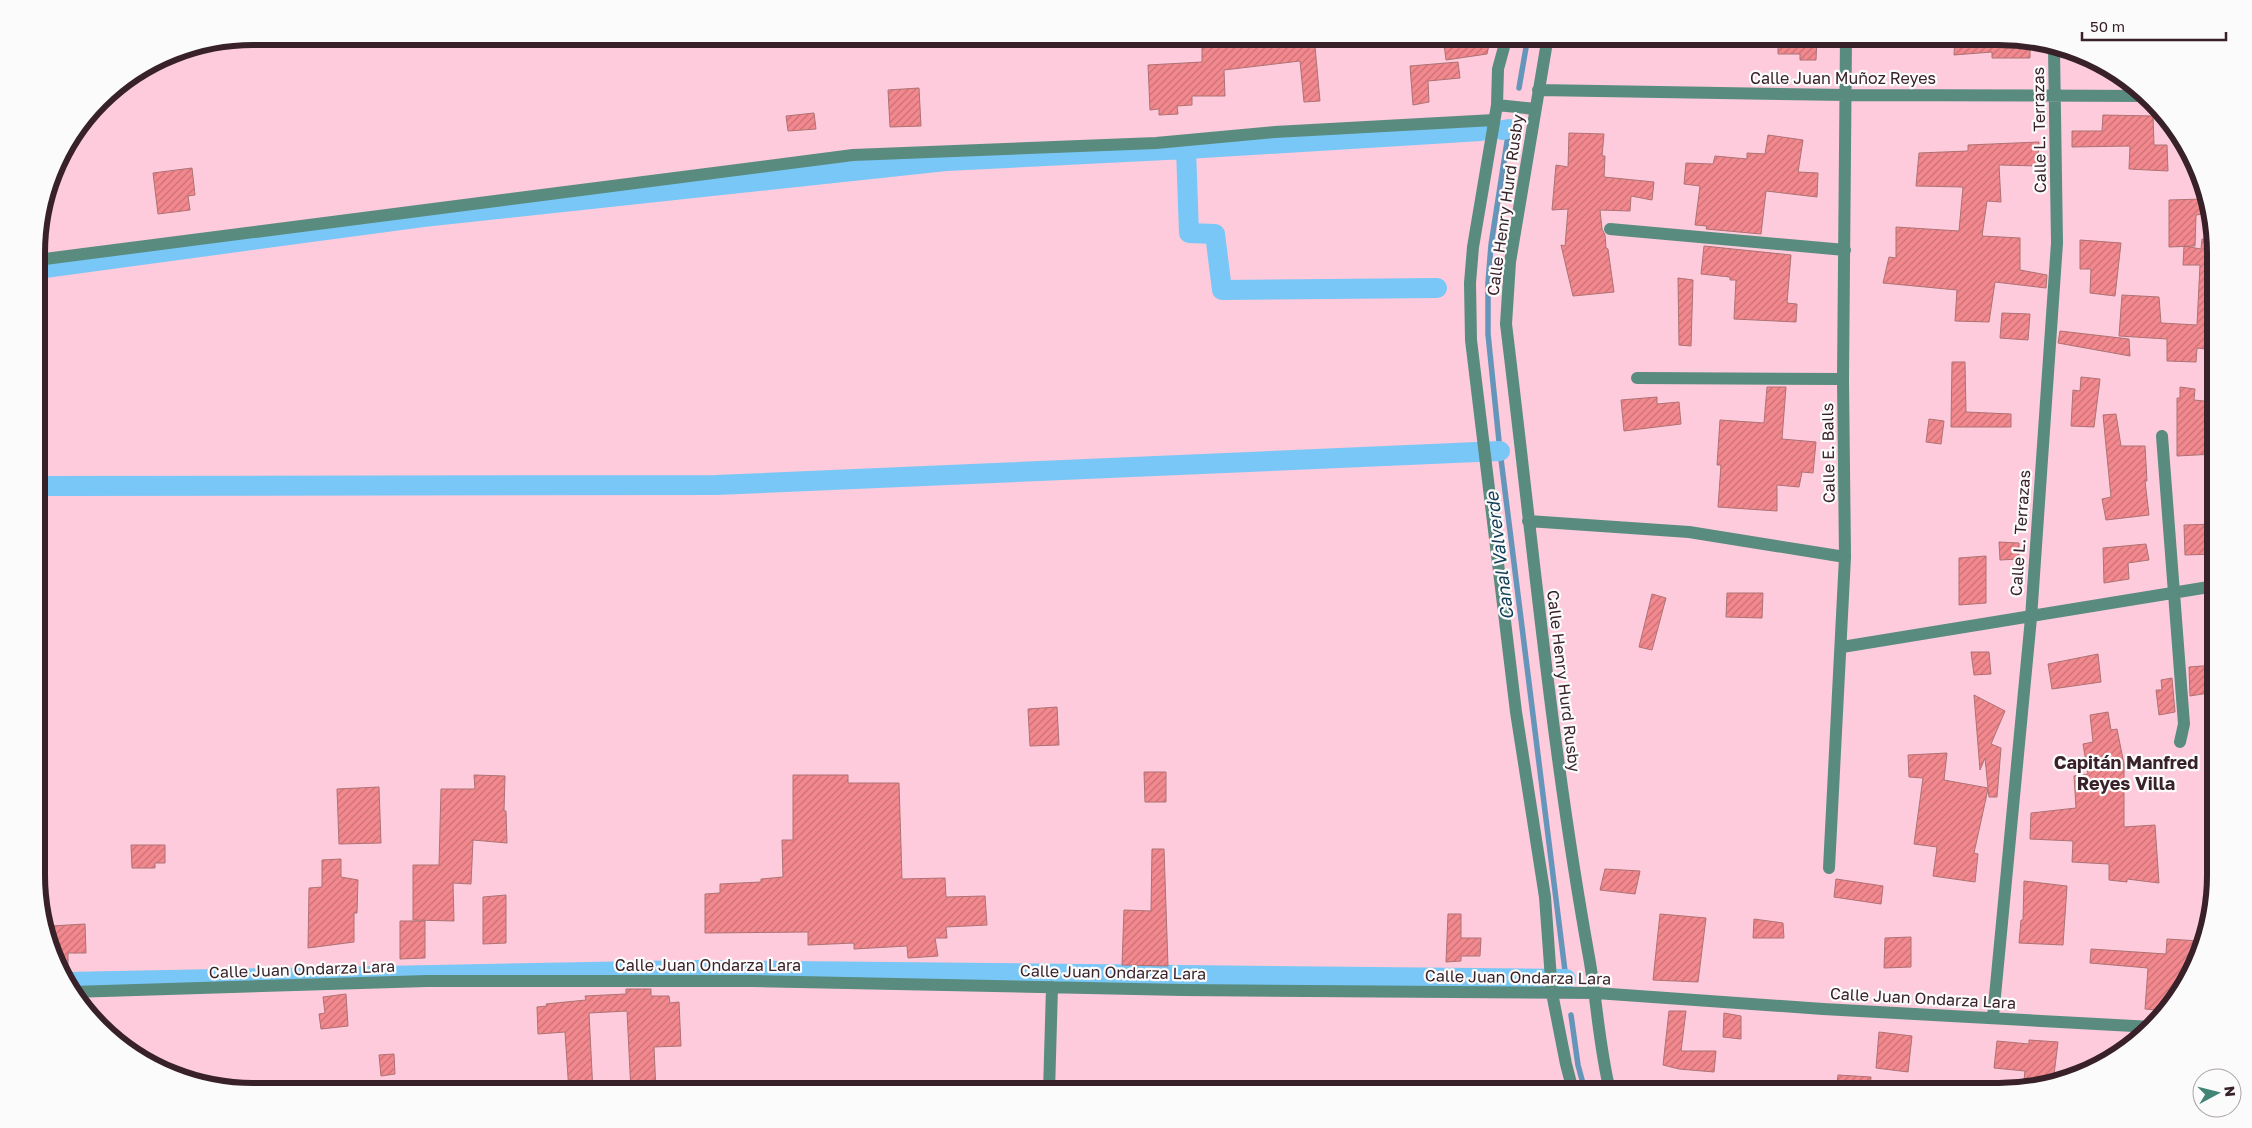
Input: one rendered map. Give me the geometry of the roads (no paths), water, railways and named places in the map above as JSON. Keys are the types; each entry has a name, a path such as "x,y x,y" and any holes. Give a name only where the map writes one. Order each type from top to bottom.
{"street":[{"name":"Calle Henry Hurd Rusby","path":"1505,45 1498,69 1497,105 1473,247 1470,283 1471,340 1516,712 1544,897 1552,993 1571,1083"},
{"name":"Calle Henry Hurd Rusby","path":"1546,45 1510,262 1506,324 1558,768 1573,866 1596,993 1604,1068 1608,1083"},
{"name":"Calle E. Balls","path":"1829,868 1842,647 1845,557 1846,45"},
{"name":"Calle L. Terrazas","path":"1993,1017 2031,618 2056,243 2054,52"},
{"name":"Calle Juan Muñoz Reyes","path":"1538,90 1847,95 2054,94 2135,96"},
{"path":"1497,105 1535,109"},
{"path":"45,259 853,155 1156,143 1275,132 1494,120"},
{"path":"1610,229 1845,250"},
{"path":"1637,378 1844,379"},
{"path":"2162,436 2172,593 2184,724 2180,742"},
{"path":"1528,521 1689,532 1845,557"},
{"path":"1842,647 2031,618 2207,587"},
{"name":"Calle Juan Ondarza Lara","path":"81,992 446,981 752,981 1052,987 1596,993 1823,1009 2142,1025"},
{"path":"1049,1083 1052,987"}],"waterway":[{"name":"Canal Valverde","path":"1519,88 1526,45"},
{"name":"Canal Valverde","path":"1509,129 1491,245 1488,283 1488,334 1500,451 1566,979"},
{"name":"Canal Valverde","path":"1503,130 1509,129"},
{"path":"45,268 423,217 946,161 1481,131"},
{"path":"1186,149 1189,233 1215,234 1222,290 1437,288"},
{"path":"45,486 716,485 1500,451"},
{"path":"75,982 695,970 1566,979"},
{"name":"Canal Valverde","path":"1571,1015 1578,1065 1583,1083"}],"district":[{"name":"Capitán Manfred Reyes Villa","path":"2126,773"}]}
